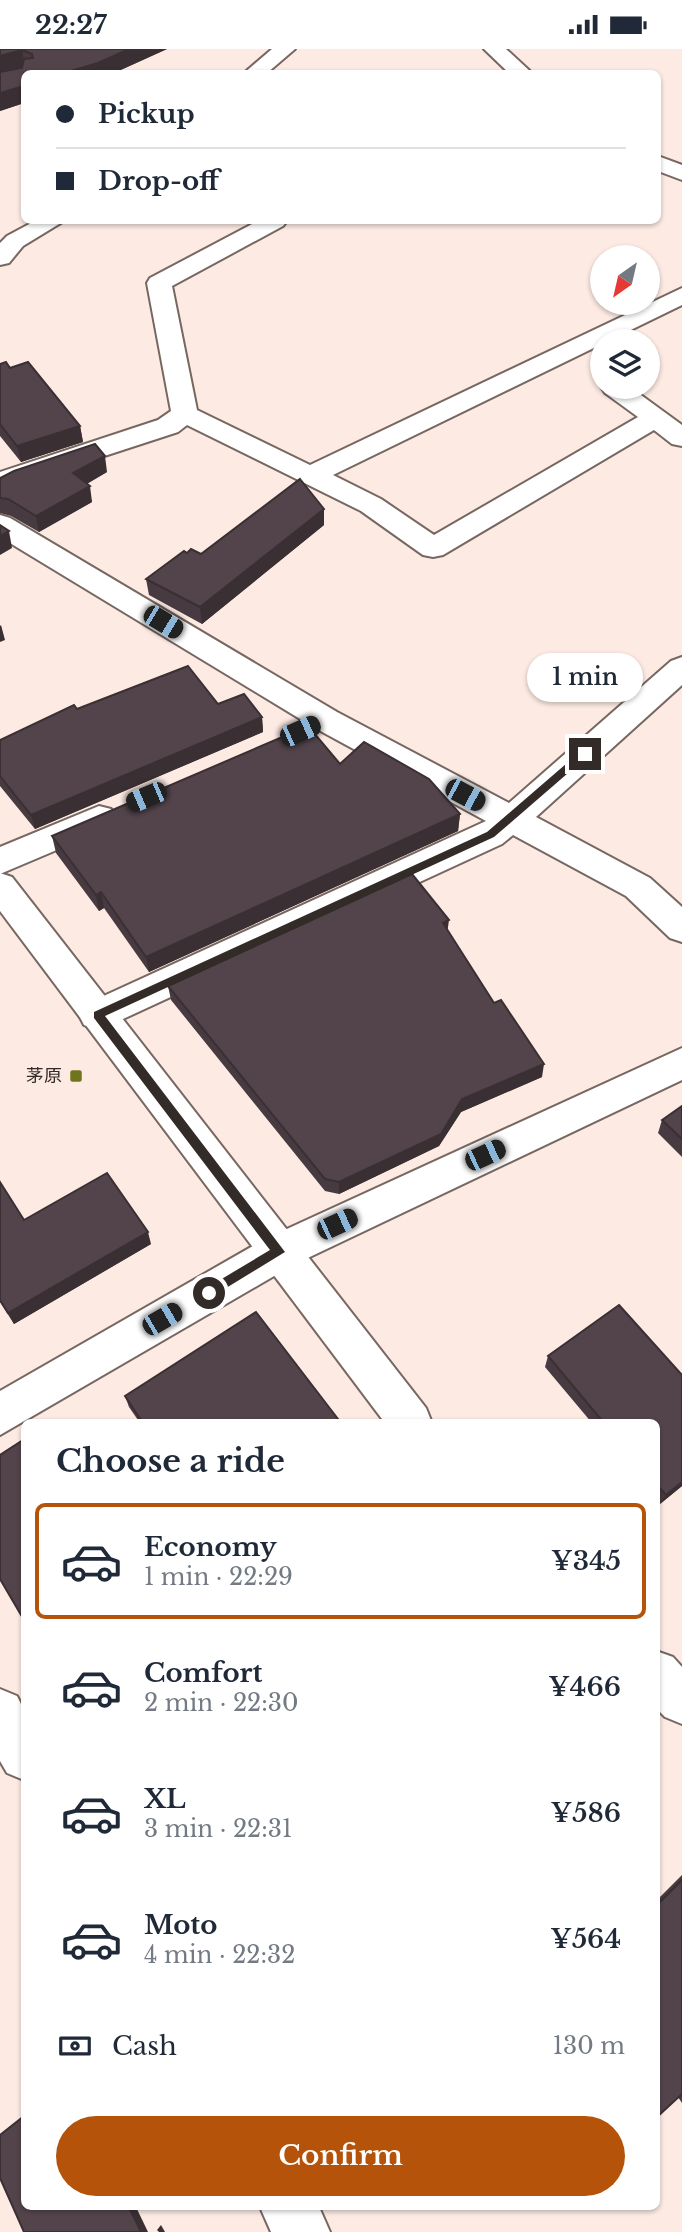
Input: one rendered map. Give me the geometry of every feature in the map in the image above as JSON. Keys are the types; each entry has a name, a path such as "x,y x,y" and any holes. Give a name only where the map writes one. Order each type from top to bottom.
{"street":[{"path":"258,70 285,49"},
{"path":"494,49 518,70"},
{"path":"661,164 682,173"},
{"path":"5,242 45,224"},
{"path":"184,414 159,283 269,224"},
{"path":"311,475 564,349 682,295"},
{"path":"564,349 590,369"},
{"path":"630,399 682,438"},
{"path":"184,414 371,505 433,548 656,418"},
{"path":"0,481 168,426 184,414"},
{"path":"0,524 326,720 638,887 682,928"},
{"path":"97,1015 490,835 511,820 682,668"},
{"path":"287,736 326,720"},
{"path":"0,861 121,808"},
{"path":"0,886 408,1419"},
{"path":"0,1414 279,1252 682,1063"},
{"path":"660,1678 682,1700"},
{"path":"0,1713 21,1751"},
{"path":"290,2210 302,2232"}],"building":[{"path":"0,49 129,49 74,70 21,70 21,87 0,93 0,72 22,68 24,59 33,58 32,54 22,50 0,56"},
{"path":"6,362 10,368 28,362 80,426 17,446 0,424 0,364"},
{"path":"95,444 105,456 73,473 90,486 36,516 8,499 0,498 0,478"},
{"path":"300,479 324,509 200,607 146,579 184,551 187,553 191,549 201,554"},
{"path":"0,525 9,531 0,536"},
{"path":"188,666 218,704 244,694 262,717 31,815 0,776 0,740 74,705 77,709"},
{"path":"308,726 340,764 364,742 429,779 460,814 146,957 101,892 96,895 52,836"},
{"path":"412,874 449,920 443,923 494,1003 501,1000 544,1064 462,1099 441,1134 339,1182 325,1179 168,986"},
{"path":"682,1106 682,1139 662,1120"},
{"path":"107,1173 148,1232 8,1313 0,1300 0,1182 24,1220"},
{"path":"619,1305 682,1375 682,1482 666,1495 660,1488 660,1419 601,1419 548,1356"},
{"path":"256,1312 338,1419 140,1419 125,1396"},
{"path":"21,1441 21,1615 0,1579 0,1455"},
{"path":"682,1880 682,2094 660,2114 660,1902"},
{"path":"21,2118 21,2210 130,2210 141,2232 24,2232 0,2178 0,2135"}],"place":[{"name":"茅原","path":"76,1076"}],"route":[{"path":"209,1293 279,1252 97,1015 490,835 511,820 585,754"}]}
